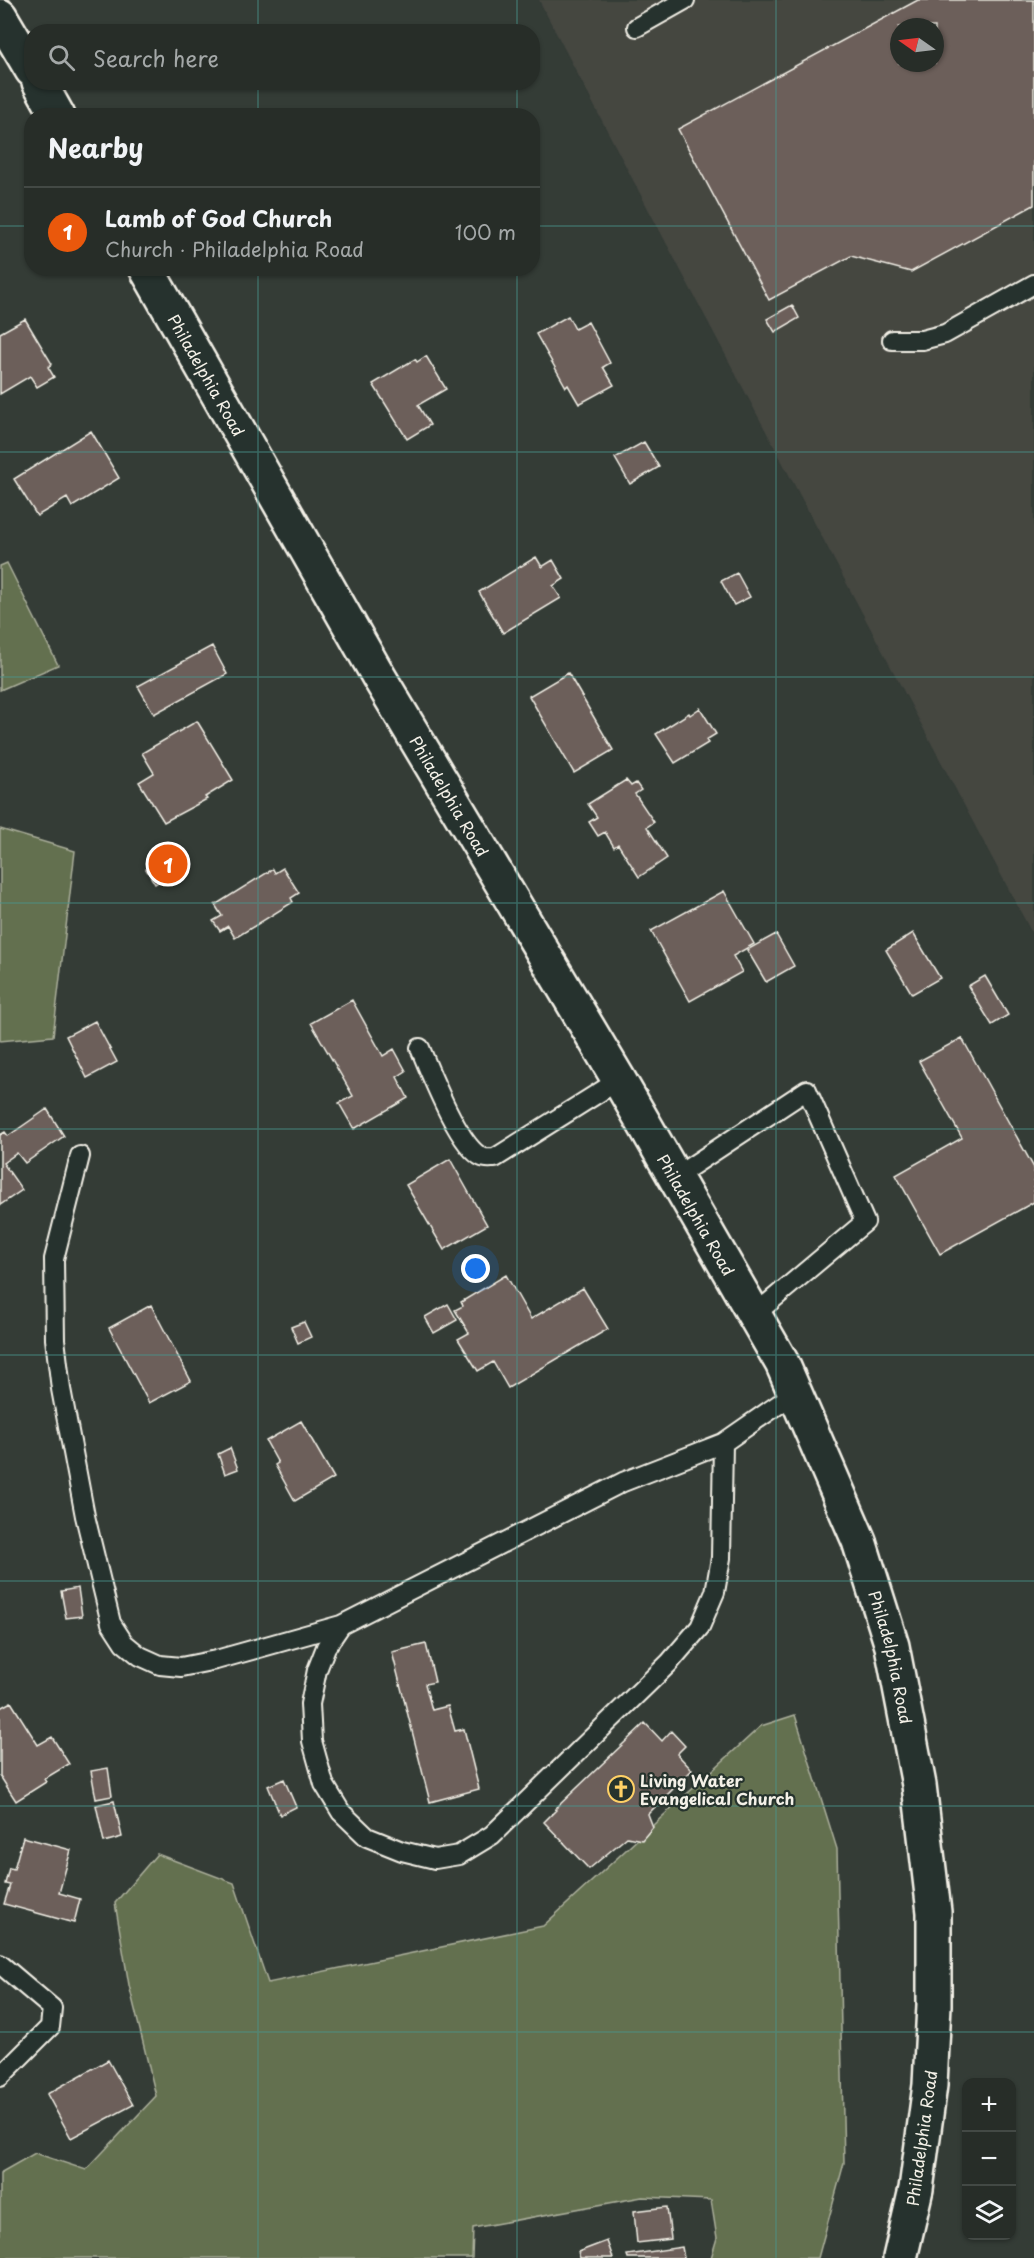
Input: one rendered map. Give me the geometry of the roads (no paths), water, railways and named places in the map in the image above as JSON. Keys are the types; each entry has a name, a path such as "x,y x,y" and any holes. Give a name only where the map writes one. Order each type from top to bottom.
{"main road":[{"path":"0,16 24,56"},
{"path":"43,90 54,108"},
{"name":"Philadelphia Road","path":"151,276 379,677 619,1080 782,1363 859,1541 892,1646 920,1796 934,1912 934,2005 930,2085 916,2189 900,2258"}],"lane":[{"path":"637,27 685,0"},
{"path":"892,340 922,340 945,333 1034,284"},
{"path":"420,1048 446,1109 473,1151 483,1158 495,1158 619,1080"},
{"path":"675,1177 807,1090 865,1222 754,1315"},
{"path":"80,1156 54,1259 55,1339 61,1389 85,1516 111,1623 124,1643 140,1656 160,1665 181,1667 216,1660 341,1624 623,1482 723,1443 795,1393"},
{"path":"341,1624 326,1647 317,1670 310,1704 312,1741 324,1784 341,1812 367,1837 402,1851 435,1859 459,1855 492,1835 549,1782 669,1663 700,1627 715,1592 721,1558 723,1443"},
{"path":"0,1964 52,2008 50,2027 0,2077"}],"place":[{"name":"Lamb of God Church","path":"168,864"},
{"name":"Living Water Evangelical Church","path":"621,1789"}]}
